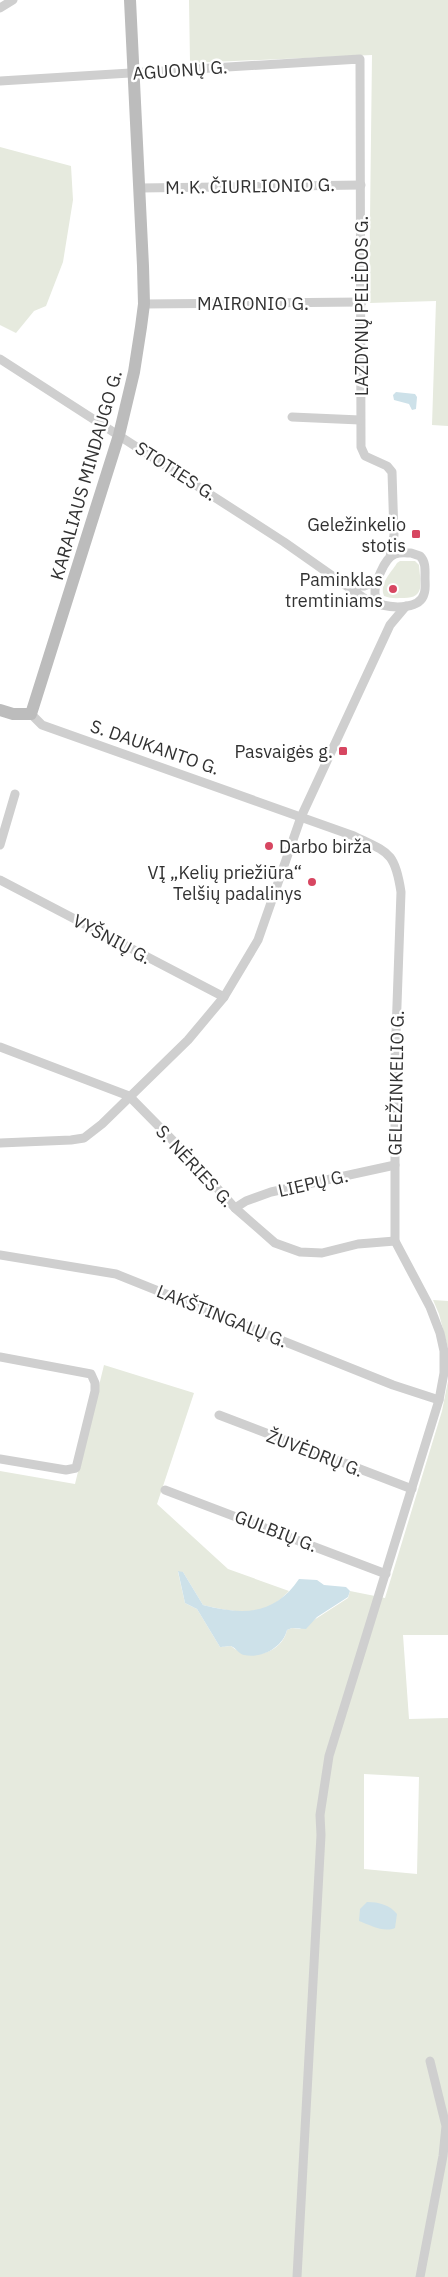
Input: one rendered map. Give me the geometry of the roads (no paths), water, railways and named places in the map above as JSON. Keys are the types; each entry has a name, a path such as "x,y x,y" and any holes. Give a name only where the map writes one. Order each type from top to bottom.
{"main road":[{"name":"KARALIAUS MINDAUGO G.","path":"31,714 119,435 134,372 144,304 130,0"},
{"path":"0,710 13,714 31,714"}],"street":[{"path":"0,8 13,0"},
{"name":"AGUONŲ G.","path":"0,81 360,59"},
{"name":"LAZDYNŲ PELĖDOS G.","path":"360,59 362,302 360,420 362,447 366,456 388,466 392,472 394,536 390,557"},
{"name":"M. K. ČIURLIONIO G.","path":"140,188 361,185"},
{"name":"MAIRONIO G.","path":"144,304 362,302"},
{"name":"STOTIES G.","path":"0,359 349,586 368,601 381,604"},
{"path":"292,417 360,420"},
{"path":"394,536 405,550 411,554"},
{"path":"381,604 406,606 416,604 425,593 423,559 420,556 395,554 390,557 376,581 375,595 390,625"},
{"path":"349,586 364,586 376,581"},
{"path":"0,1142 84,1138 94,1131 188,1040 224,998 258,940 301,817 390,625 406,606"},
{"name":"S. DAUKANTO G.","path":"31,714 42,725 301,817"},
{"path":"0,845 15,794"},
{"name":"GELEŽINKELIO G.","path":"297,2277 321,1835 320,1815 330,1756 439,1400 444,1373 444,1351 440,1333 430,1306 395,1241 396,1061 401,892 397,866 391,857 374,846 354,836 301,817"},
{"name":"VYŠNIŲ G.","path":"0,880 224,998"},
{"name":"S. NĖRIES G.","path":"0,1046 129,1096 191,1159 235,1208 275,1243 300,1252 322,1253 358,1244 395,1241"},
{"name":"LIEPŲ G.","path":"235,1208 246,1201 271,1192 395,1165"},
{"name":"LAKŠTINGALŲ G.","path":"0,1255 116,1274 393,1385 439,1400"},
{"path":"0,1357 91,1374 95,1383 95,1391 76,1468 66,1470 0,1459"},
{"name":"ŽUVĖDRŲ G.","path":"219,1415 412,1489"},
{"name":"GULBIŲ G.","path":"165,1490 386,1574"},
{"path":"420,2277 443,2156 446,2126 430,2061"}],"place":[{"name":"Geležinkelio stotis","path":"416,534"},
{"name":"Paminklas tremtiniams","path":"393,589"},
{"name":"Pasvaigės g.","path":"343,751"},
{"name":"Darbo birža","path":"269,846"},
{"name":"VĮ „Kelių priežiūra“ Telšių padalinys","path":"312,882"}]}
